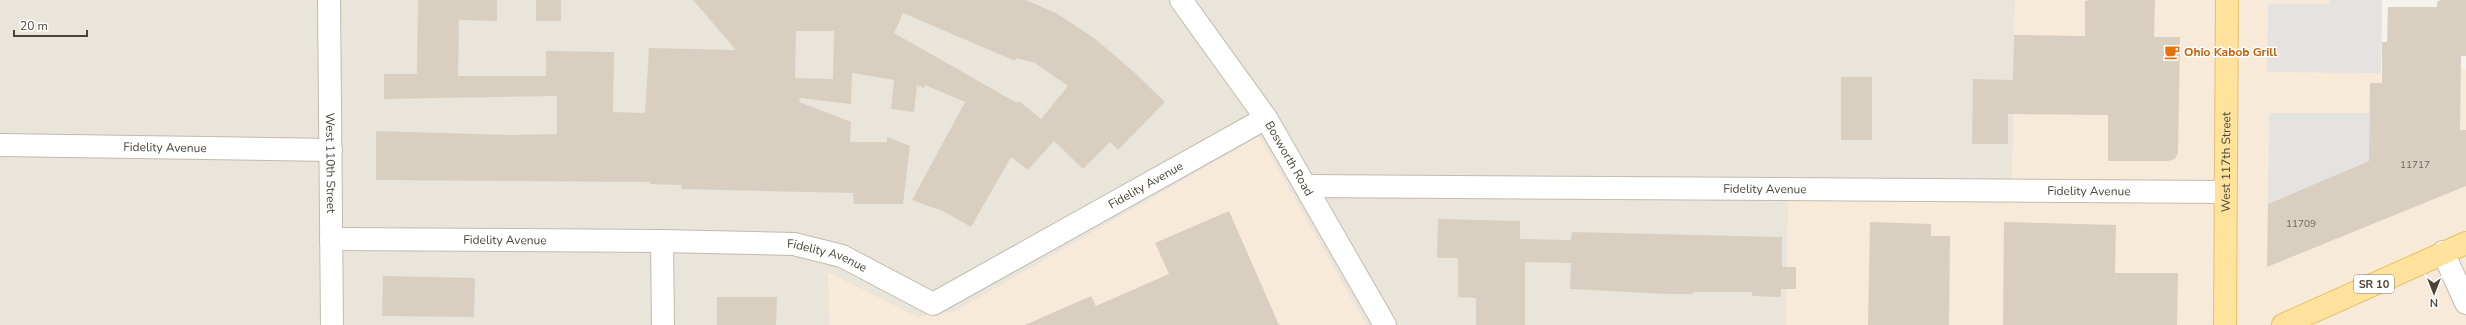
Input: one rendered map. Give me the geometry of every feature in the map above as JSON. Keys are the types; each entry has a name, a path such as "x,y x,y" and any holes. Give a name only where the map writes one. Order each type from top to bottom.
{"main road":[{"name":"West 117th Street","path":"2225,325 2227,0"},
{"name":"SR 10","path":"2283,325 2466,243"}],"street":[{"name":"West 110th Street","path":"329,0 332,325"},
{"name":"Bosworth Road","path":"1182,0 1266,118 1386,325"},
{"name":"Fidelity Avenue","path":"331,239 662,241 794,244 842,256 934,304 1266,118"},
{"name":"Fidelity Avenue","path":"0,145 331,150"},
{"name":"Fidelity Avenue","path":"1306,186 2225,192"},
{"path":"662,241 663,325"},
{"path":"2444,252 2466,303"}],"shaded area":[{"path":"0,0 2015,0 2012,202 1789,197 1786,325 1366,325 1259,137 954,312 917,317 829,273 829,325 0,325"},
{"path":"2015,0 2382,0 2381,73 2466,70 2466,325 1786,325 1788,197 2012,202"},
{"path":"2329,0 2382,0 2381,73 2267,72 2268,4 2329,4"},
{"path":"2269,113 2369,113 2369,161 2268,204"},
{"path":"1260,137 1366,325 829,325 828,273 917,317 954,312"}],"building":[{"path":"418,0 497,0 497,21 459,20 458,76 546,76 546,51 614,52 613,112 645,113 649,48 736,50 693,0 1026,0 1056,13 1094,38 1134,72 1165,102 1118,150 1110,142 1083,169 1054,141 1028,170 1011,157 971,227 945,212 912,200 965,102 925,85 924,88 917,85 914,112 891,109 894,80 852,73 851,104 800,98 799,102 851,122 850,142 887,142 887,137 910,146 903,204 854,204 853,193 681,189 681,185 650,184 650,182 376,180 376,131 511,135 557,134 557,96 384,99 384,74 417,74","holes":["903,13 1015,61 1016,58 1035,63 1068,86 1041,119 1019,101 1017,103 894,33","796,31 834,31 833,79 795,78"]},
{"path":"536,0 561,0 561,21 536,21"},
{"path":"2155,0 2154,37 2180,37 2178,153 2175,159 2168,161 2108,161 2108,115 2008,114 2008,144 1972,144 1973,79 2013,80 2014,35 2085,36 2085,1"},
{"path":"2441,0 2466,0 2466,56 2461,56 2460,130 2466,130 2466,186 2267,267 2268,204 2369,161 2370,83 2382,83 2382,42 2387,42 2388,7 2437,7 2437,2"},
{"path":"1841,77 1872,77 1872,140 1841,140"},
{"path":"1229,211 1279,325 1025,325 1091,296 1096,306 1169,274 1155,243"},
{"path":"1438,219 1520,221 1520,239 1571,240 1572,232 1782,237 1782,267 1796,267 1796,289 1781,289 1781,297 1752,296 1752,292 1693,292 1693,294 1668,294 1570,289 1571,263 1525,262 1525,325 1476,325 1476,298 1458,297 1458,258 1437,258"},
{"path":"1870,222 1931,224 1931,236 1950,236 1949,325 1868,325"},
{"path":"2004,222 2116,225 2115,273 2178,273 2177,325 2003,325"},
{"path":"383,276 475,278 474,317 382,316"},
{"path":"717,297 777,297 776,325 717,325"}],"place":[{"name":"Ohio Kabob Grill","path":"2172,52"}]}
